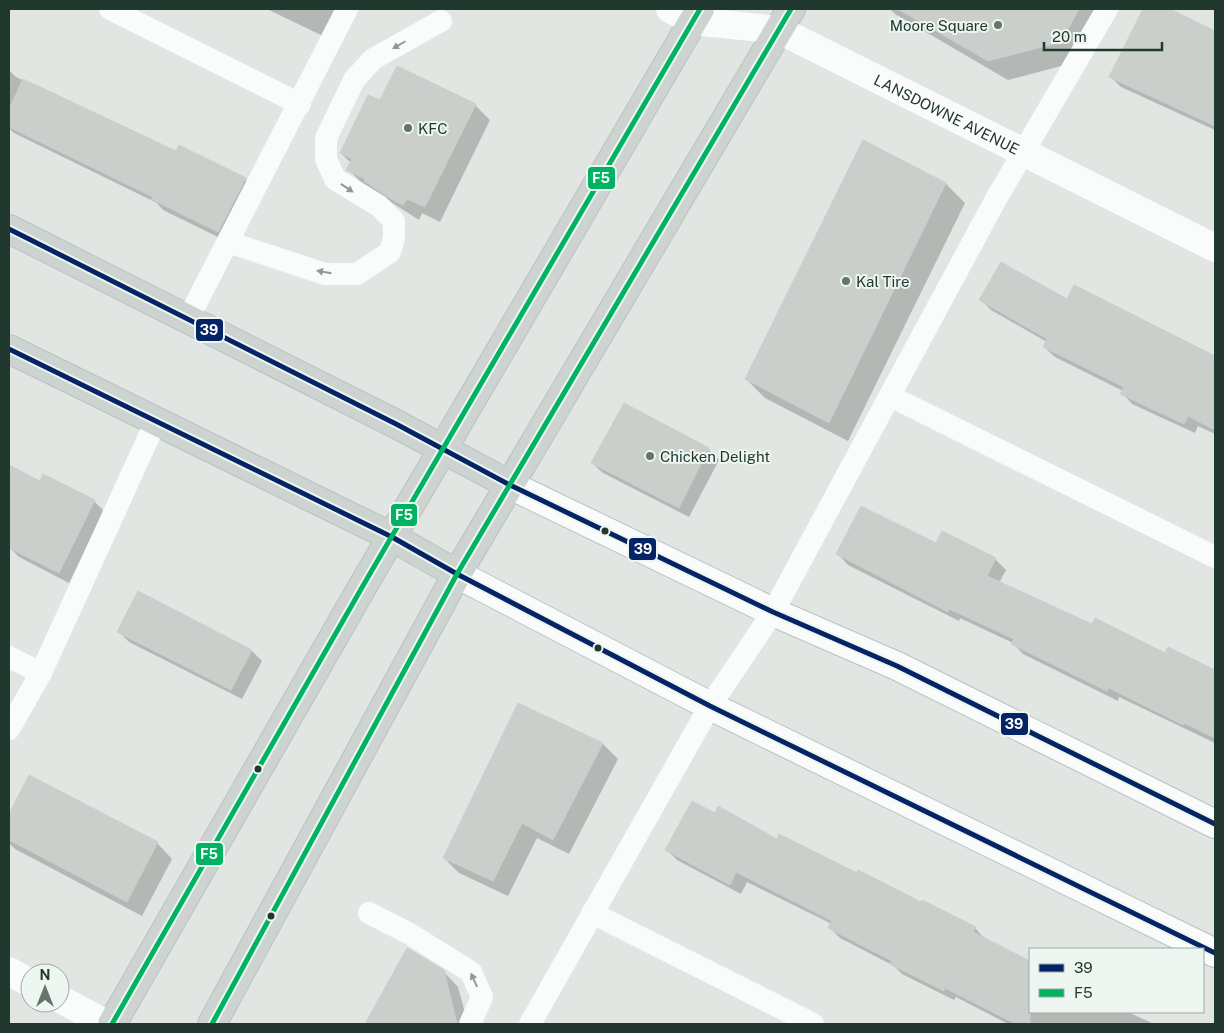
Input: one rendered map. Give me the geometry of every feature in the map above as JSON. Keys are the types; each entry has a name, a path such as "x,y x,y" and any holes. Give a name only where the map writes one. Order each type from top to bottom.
{"main road":[{"name":"LANSDOWNE AVENUE","path":"688,13 785,19 1023,153 1215,248"},
{"path":"112,1024 444,449 688,13"},
{"path":"212,1024 457,574 785,19"},
{"path":"9,229 444,449 510,485 773,612 897,666 1215,824"},
{"path":"9,349 392,537 457,574 710,706 1215,953"},
{"path":"9,971 20,977"},
{"path":"70,1004 107,1024"}],"lane":[{"path":"110,9 300,104"},
{"path":"188,319 300,104 347,9"},
{"path":"530,1024 710,706 773,612 1023,153 1107,9"},
{"path":"228,242 325,274 356,274 390,252 394,238 394,221 379,206 335,179 326,159 326,138 354,80 373,60 441,21"},
{"path":"890,396 1215,557"},
{"path":"9,729 41,673 156,421"},
{"path":"9,657 41,673"},
{"path":"369,913 410,934 471,972 482,997 470,1024"},
{"path":"592,913 813,1024"}],"building":[{"name":"Moore Square","path":"898,9 1079,9 1061,42 988,61"},
{"path":"1143,9 1170,9 1215,31 1215,126 1109,77"},
{"name":"KFC","path":"397,66 476,104 425,207 407,199 403,205 391,199 364,181 365,179 346,170 352,159 340,153 368,95 380,100"},
{"path":"23,79 176,151 179,145 246,178 218,232 151,199 153,197 9,127 9,109"},
{"name":"Kal Tire","path":"863,140 946,183 829,423 745,379"},
{"path":"1001,262 1067,299 1074,285 1215,356 1215,430 1188,416 1184,424 1120,394 1124,387 1043,347 1047,339 979,300"},
{"name":"Chicken Delight","path":"624,403 709,448 679,508 591,463"},
{"path":"9,465 40,481 43,474 95,500 59,573 9,548"},
{"path":"861,506 936,543 942,531 996,558 987,576 1092,624 1095,618 1165,653 1168,647 1215,670 1215,738 1184,723 1183,725 1109,688 1107,691 1011,644 1014,639 949,609 948,612 836,554"},
{"path":"138,591 252,650 231,690 117,632"},
{"path":"518,703 603,743 553,840 522,823 493,881 443,858"},
{"path":"29,775 158,842 127,902 9,840 9,814"},
{"path":"692,801 715,813 718,806 777,839 779,834 857,873 858,870 921,902 922,900 976,927 973,932 1029,960 1030,1024 1016,1024 945,988 944,991 890,964 892,961 828,928 832,921 736,872 730,885 665,850"},
{"path":"407,948 444,970 457,1024 365,1024"}],"transit line":[{"name":"F5","path":"112,1024 368,577 700,9"},
{"name":"F5","path":"212,1024 457,574 791,9"},
{"name":"39","path":"9,229 398,425 510,485 773,612 897,666 1215,824"},
{"name":"39","path":"9,349 392,537 457,574 710,706 1215,953"}],"place":[{"name":"Moore Square","path":"998,25"},
{"name":"KFC","path":"408,128"},
{"name":"Kal Tire","path":"846,281"},
{"name":"Chicken Delight","path":"650,456"}]}
